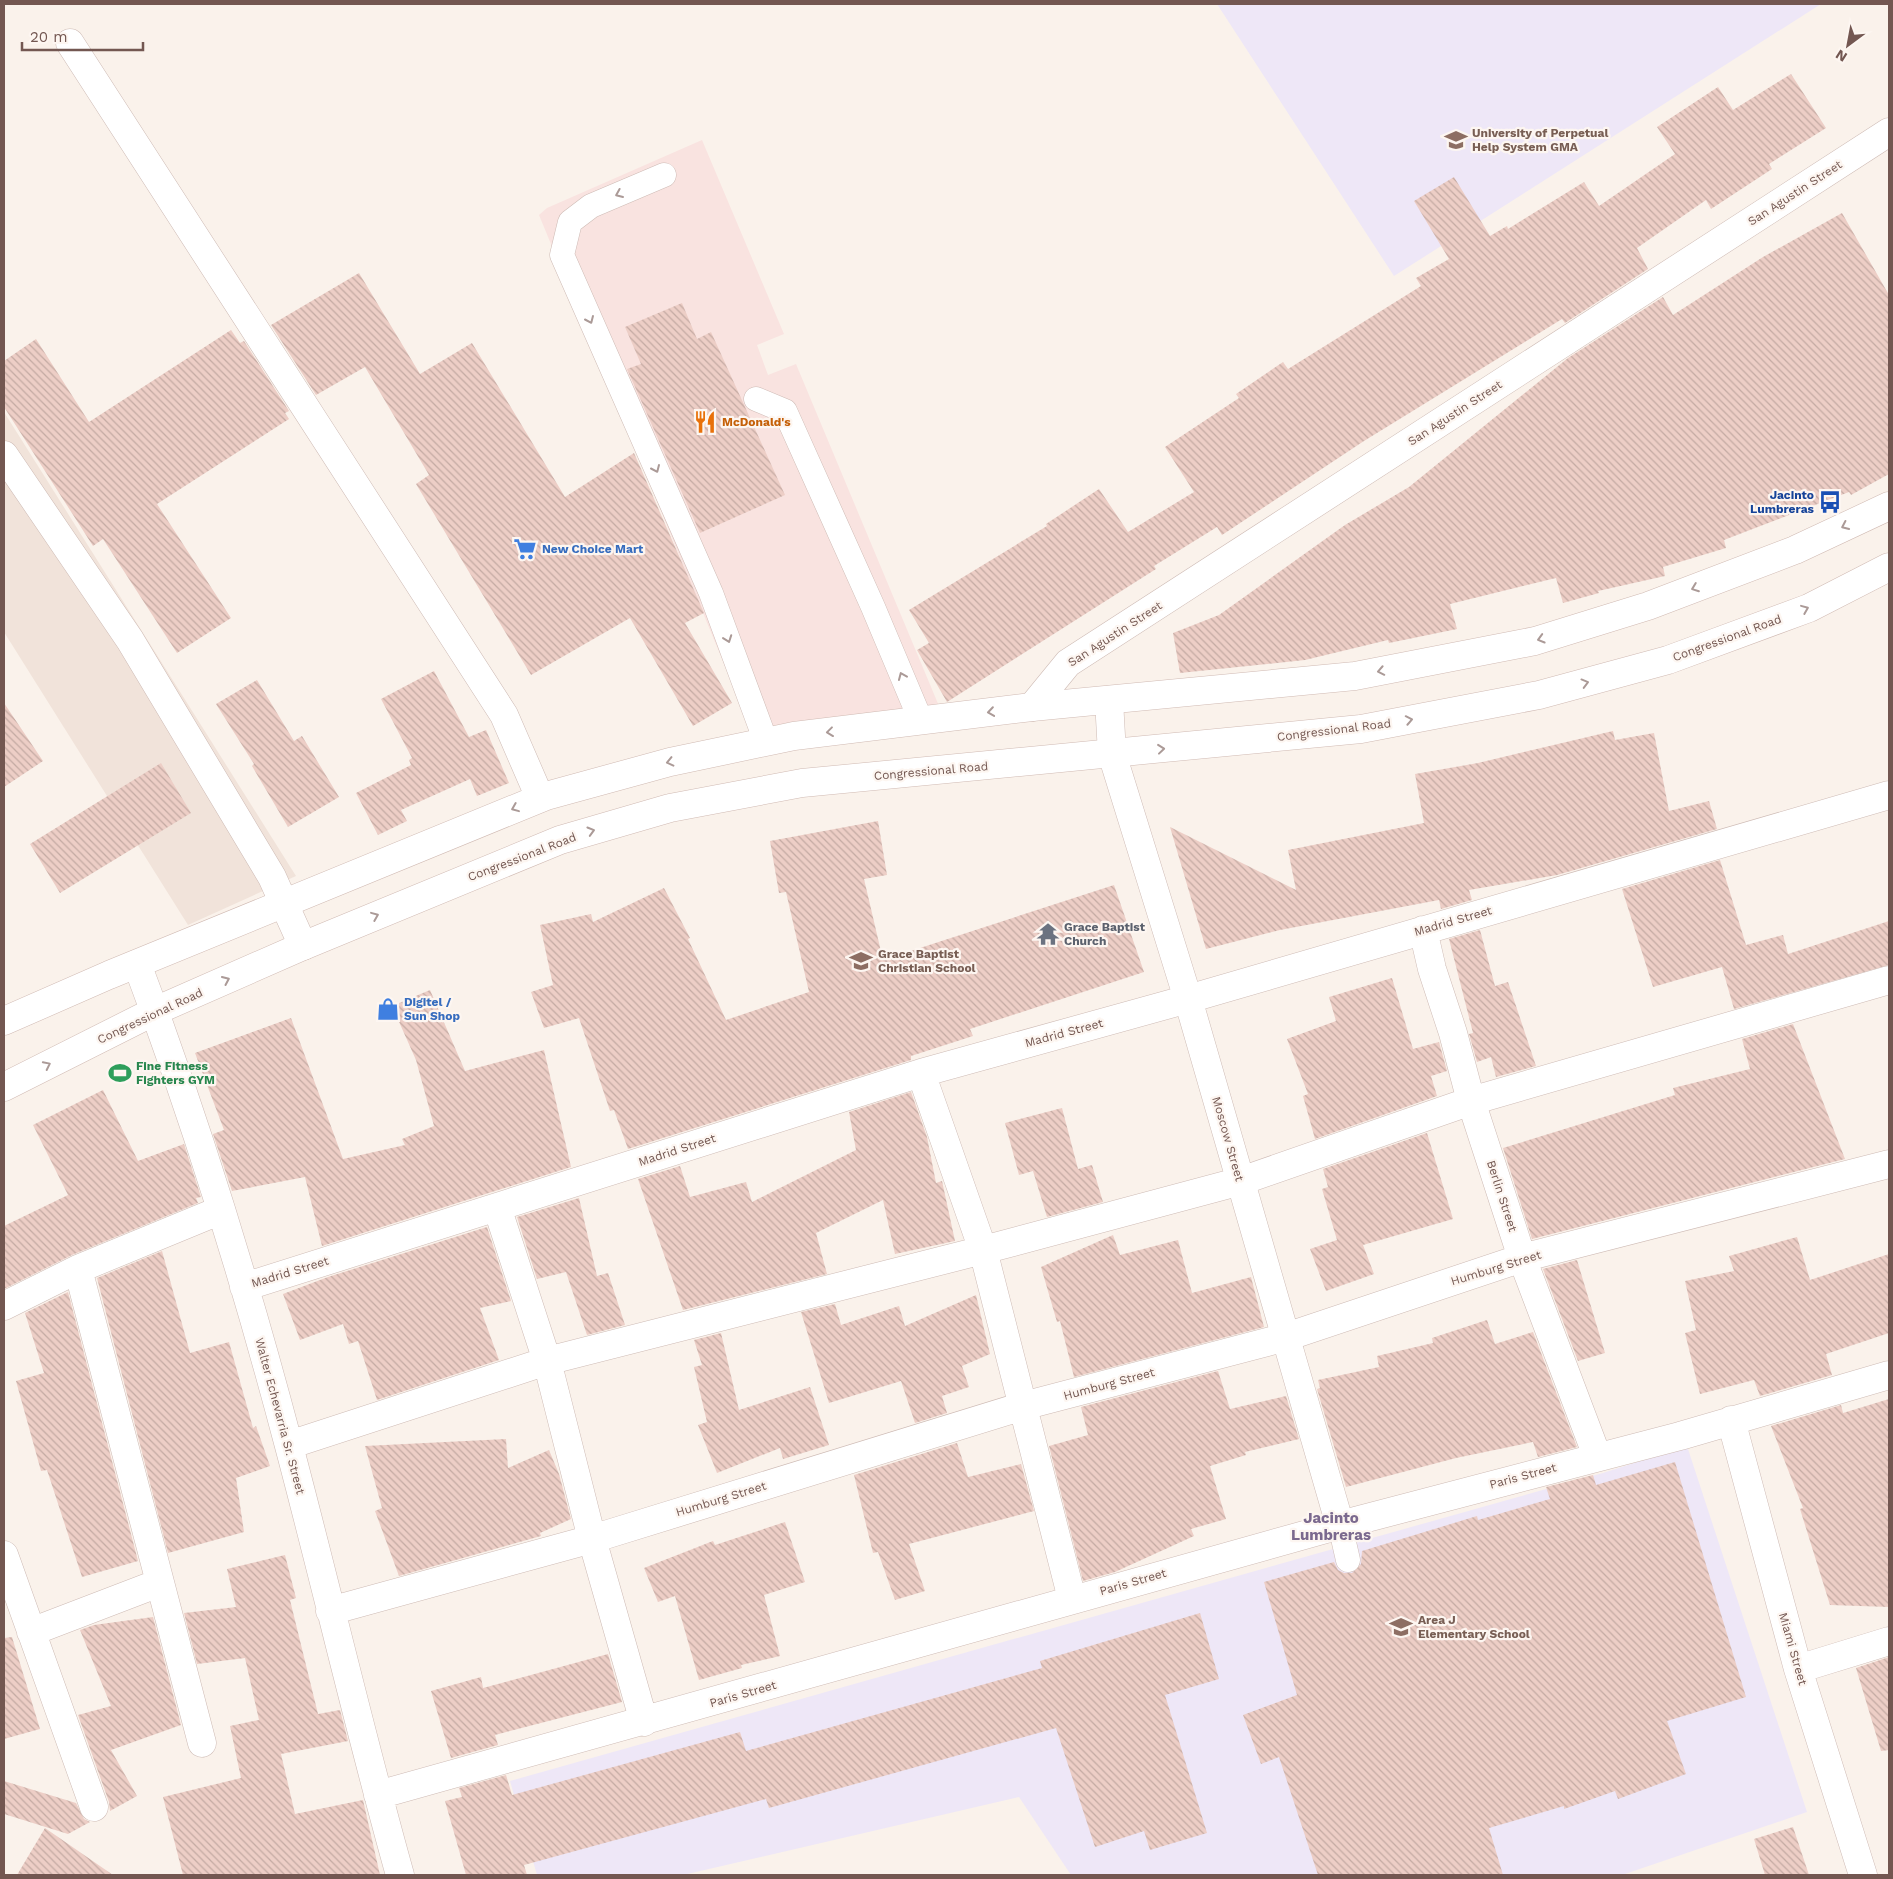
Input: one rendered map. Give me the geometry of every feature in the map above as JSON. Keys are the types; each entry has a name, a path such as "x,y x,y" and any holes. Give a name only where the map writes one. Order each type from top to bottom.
{"street":[{"path":"70,43 504,715 540,798"},
{"name":"San Agustin Street","path":"1032,707 1068,662 1889,132"},
{"path":"4,456 130,640 272,877 303,946"},
{"path":"4,1021 137,964 540,798 670,762 794,736 1032,707 1355,676 1535,641 1648,606 1795,550 1889,506"},
{"name":"Congressional Road","path":"4,1087 155,1011 303,946 560,840 670,808 802,783 1361,729 1539,695 1668,660 1783,618 1809,608 1889,567"},
{"name":"Moscow Street","path":"1109,700 1112,754 1188,999 1340,1525"},
{"name":"Madrid Street","path":"244,1287 920,1073 1188,999 1889,796"},
{"name":"Berlin Street","path":"1423,930 1432,968 1453,1032 1471,1101 1522,1258 1597,1456"},
{"name":"Walter Echevarria Sr. Street","path":"137,964 155,1011 221,1210 244,1287 289,1445 330,1611 400,1875"},
{"path":"289,1445 547,1361 983,1250 1241,1181 1471,1101 1889,980"},
{"path":"920,1073 983,1250 1072,1599"},
{"name":"Humburg Street","path":"330,1611 592,1539 1023,1406 1286,1337 1522,1258 1889,1164"},
{"path":"497,1207 547,1361 592,1539 644,1722"},
{"path":"4,1306 78,1269 221,1210"},
{"path":"78,1269 202,1743"},
{"name":"Paris Street","path":"378,1795 644,1722 1072,1599 1597,1456 1680,1436 1889,1375"},
{"name":"Miami Street","path":"1731,1420 1798,1670 1863,1875"},
{"path":"4,1555 94,1807"},
{"path":"31,1632 159,1583"},
{"path":"1798,1670 1889,1641"}],"lane":[{"path":"664,175 592,206 570,222 562,255 711,593 766,742"},
{"path":"756,398 785,411 838,533 873,607 921,721"},
{"path":"1340,1525 1348,1560"}],"shaded area":[{"name":"University of Perpetual Help System GMA","path":"1217,4 1821,4 1394,276"},
{"path":"702,140 784,334 757,345 768,375 796,364 944,718 757,744 539,215 547,208"},
{"path":"4,412 296,876 188,925 4,632"},
{"name":"Area J Elementary School","path":"1687,1446 1807,1812 1622,1875 1071,1875 1019,1797 683,1875 537,1875 510,1781 1603,1473"}],"building":[{"path":"1791,74 1826,128 1769,164 1772,169 1711,209 1706,200 1637,248 1648,269 1565,323 1562,319 1364,441 1222,535 1217,527 1154,566 1156,569 947,702 917,650 929,643 909,610 1047,526 1046,524 1099,489 1128,532 1194,492 1165,447 1239,398 1236,394 1283,362 1288,369 1421,286 1416,278 1449,259 1414,201 1454,177 1490,236 1507,226 1508,229 1584,182 1599,206 1675,154 1657,127 1718,87 1733,110"},
{"path":"1842,213 1889,295 1889,474 1851,495 1849,492 1724,540 1726,548 1663,567 1665,576 1598,591 1599,593 1563,603 1556,578 1450,604 1457,629 1389,643 1388,640 1305,660 1180,673 1173,633 1219,615 1345,525 1409,487 1568,358 1663,297 1673,315 1763,257"},
{"path":"359,273 420,374 472,343 565,497 634,453 704,613 685,623 732,703 693,726 630,618 531,675 416,484 429,475 365,367 316,395 271,325"},
{"name":"McDonald's","path":"682,303 697,339 711,332 785,495 700,533 627,369 641,364 625,327"},
{"path":"231,330 240,343 244,341 289,411 285,413 289,419 157,504 231,618 177,653 103,539 93,546 4,407 4,361 36,339 89,422"},
{"path":"434,671 469,737 486,730 509,783 477,796 470,779 401,810 407,821 378,835 356,793 411,765 409,760 412,758 381,699"},
{"path":"257,680 294,741 302,736 339,797 288,827 252,766 254,764 216,704"},
{"path":"4,703 43,761 4,787"},
{"path":"1613,731 1615,740 1654,733 1669,811 1709,801 1717,829 1557,875 1469,890 1472,900 1441,909 1439,900 1280,930 1206,949 1170,827 1296,890 1288,850 1424,823 1415,774 1478,763"},
{"path":"161,763 191,813 60,893 30,844"},
{"path":"878,821 887,875 864,879 883,960 1114,885 1144,972 970,1029 973,1036 911,1056 911,1060 628,1149 614,1110 610,1111 579,1018 544,1028 531,992 553,985 540,925 591,914 593,922 664,888 690,938 688,939 726,1020 809,992 786,892 779,893 770,841"},
{"path":"1720,860 1746,945 1783,935 1788,954 1889,921 1889,965 1734,1009 1722,967 1653,987 1622,889"},
{"path":"1480,930 1495,986 1508,982 1536,1066 1496,1077 1491,1057 1477,1062 1469,1034 1473,1033 1449,939"},
{"path":"1392,978 1413,1049 1439,1042 1447,1071 1431,1076 1437,1096 1315,1139 1303,1096 1308,1094 1287,1039 1336,1021 1329,997"},
{"path":"430,990 465,1071 544,1050 571,1167 322,1246 305,1177 232,1191 213,1134 224,1130 195,1053 291,1018 343,1159 405,1145 402,1139 434,1126 416,1060 392,1006"},
{"path":"1793,1024 1845,1159 1532,1239 1503,1148 1675,1095 1673,1088 1750,1069 1742,1039"},
{"path":"103,1090 138,1161 184,1144 201,1197 196,1198 198,1203 72,1255 4,1289 4,1226 68,1195 33,1125"},
{"path":"911,1092 927,1137 936,1183 942,1181 955,1241 895,1254 883,1200 816,1233 827,1274 683,1310 638,1179 680,1166 690,1197 746,1182 752,1202 856,1150 849,1112"},
{"path":"1062,1108 1078,1169 1092,1165 1103,1202 1047,1217 1033,1171 1019,1175 1005,1123"},
{"path":"1427,1133 1453,1219 1363,1245 1374,1274 1326,1291 1310,1249 1337,1240 1322,1189 1328,1187 1323,1169"},
{"path":"579,1198 597,1276 608,1273 625,1325 587,1335 566,1272 537,1279 517,1217"},
{"path":"487,1227 511,1301 480,1308 499,1360 377,1400 358,1341 349,1344 343,1324 300,1340 283,1294 328,1277"},
{"path":"1113,1235 1120,1255 1178,1240 1192,1293 1251,1277 1264,1327 1074,1377 1060,1321 1057,1322 1041,1267"},
{"path":"1797,1237 1810,1280 1889,1254 1889,1333 1826,1354 1832,1375 1760,1396 1754,1380 1700,1394 1685,1333 1696,1330 1685,1281 1734,1271 1729,1256"},
{"path":"162,1251 190,1353 229,1342 253,1428 256,1426 270,1466 236,1478 244,1532 168,1553 97,1278"},
{"path":"1577,1260 1605,1353 1578,1361 1543,1269"},
{"path":"68,1292 138,1561 82,1577 47,1470 41,1471 16,1381 44,1373 25,1313"},
{"path":"976,1295 990,1354 962,1366 969,1387 942,1396 947,1413 915,1423 901,1381 829,1403 801,1312 835,1304 841,1325 899,1306 905,1326"},
{"path":"1487,1320 1495,1344 1533,1332 1577,1447 1538,1457 1533,1442 1456,1458 1346,1487 1317,1389 1320,1388 1318,1380 1379,1367 1377,1356 1433,1343 1432,1338"},
{"path":"721,1333 739,1410 810,1387 829,1445 783,1459 780,1448 717,1473 698,1425 707,1422 694,1367 702,1365 694,1340"},
{"path":"1218,1371 1230,1409 1286,1396 1299,1439 1245,1452 1246,1455 1210,1466 1226,1519 1191,1529 1194,1536 1115,1572 1083,1581 1049,1446 1088,1435 1081,1407"},
{"path":"1889,1399 1889,1607 1830,1605 1800,1509 1803,1508 1771,1426 1841,1405 1843,1413"},
{"path":"506,1439 508,1468 549,1450 559,1474 571,1519 540,1533 541,1536 399,1576 375,1511 382,1508 365,1446"},
{"path":"957,1443 968,1477 1021,1464 1034,1511 909,1544 925,1591 895,1600 878,1552 873,1553 854,1475"},
{"path":"1675,1462 1746,1697 1667,1721 1686,1774 1618,1799 1615,1791 1564,1809 1564,1806 1489,1828 1503,1875 1318,1875 1279,1757 1261,1764 1243,1715 1297,1695 1264,1582 1334,1562 1338,1570 1344,1573 1352,1573 1361,1564 1362,1551 1477,1516 1478,1520 1550,1499 1546,1487 1593,1475 1596,1485"},
{"path":"785,1522 805,1582 764,1595 780,1656 741,1665 742,1668 699,1680 675,1596 658,1602 644,1568 713,1541 715,1545"},
{"path":"285,1555 296,1598 290,1600 318,1714 340,1710 348,1741 281,1754 295,1814 363,1800 380,1875 183,1875 163,1797 241,1778 230,1726 259,1720 245,1658 197,1664 184,1613 236,1607 227,1569"},
{"path":"1200,1613 1219,1679 1165,1695 1207,1833 1150,1850 1144,1831 1095,1847 1056,1728 769,1808 766,1799 524,1865 527,1875 466,1875 445,1801 462,1797 459,1788 506,1775 512,1795 740,1732 746,1751 1042,1668 1040,1661"},
{"path":"153,1617 181,1725 111,1750 137,1796 110,1811 109,1802 78,1715 111,1706 80,1630 94,1625"},
{"path":"12,1637 40,1729 4,1739 4,1638"},
{"path":"608,1654 622,1702 495,1735 498,1745 451,1758 431,1691 481,1677 483,1688"},
{"path":"1889,1657 1889,1750 1881,1751 1856,1668"},
{"path":"4,1781 76,1803 84,1819 90,1822 68,1834 4,1814"},
{"path":"1793,1827 1809,1875 1765,1875 1754,1839"},
{"path":"45,1828 113,1875 17,1875"}],"place":[{"name":"University of Perpetual Help System GMA","path":"1456,140"},
{"name":"McDonald's","path":"705,422"},
{"name":"Jacinto Lumbreras","path":"1830,502"},
{"name":"New Choice Mart","path":"525,549"},
{"name":"Grace Baptist Church","path":"1048,934"},
{"name":"Grace Baptist Christian School","path":"861,961"},
{"name":"Digitel / Sun Shop","path":"388,1009"},
{"name":"Fine Fitness Fighters GYM","path":"120,1073"},
{"name":"Area J Elementary School","path":"1401,1627"}],"district":[{"name":"Jacinto Lumbreras","path":"1331,1526"}]}
